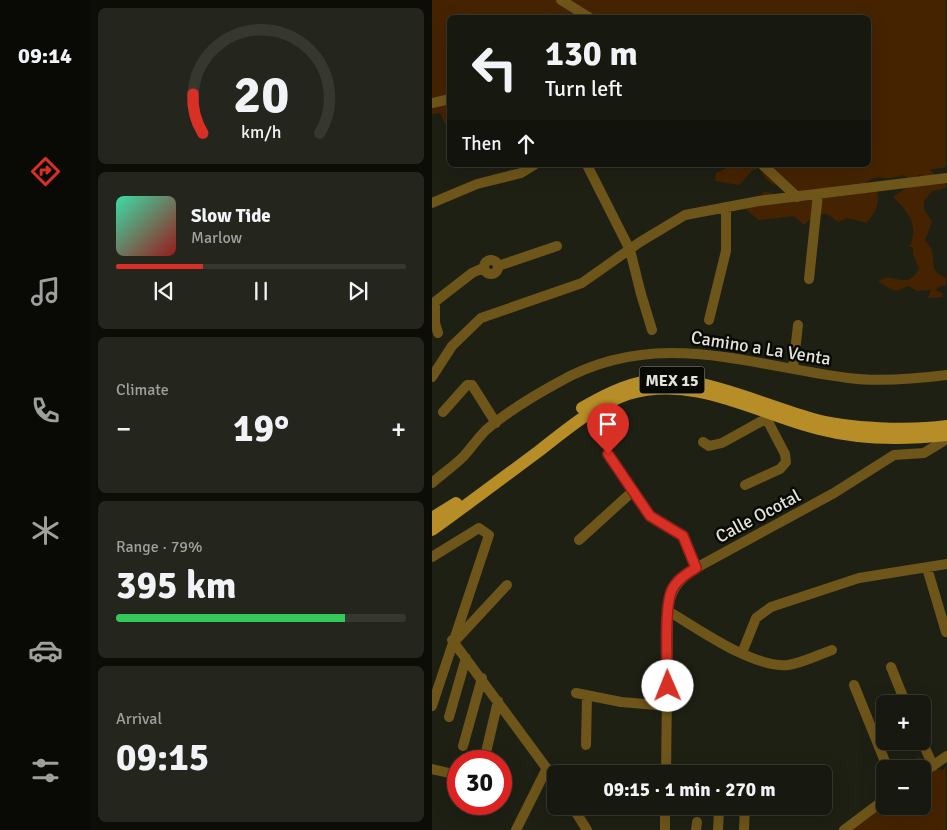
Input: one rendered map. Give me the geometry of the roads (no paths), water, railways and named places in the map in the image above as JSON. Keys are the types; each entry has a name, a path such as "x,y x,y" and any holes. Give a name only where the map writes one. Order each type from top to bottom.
{"main road":[{"name":"MEX 15","path":"432,518 447,509 582,408 617,389 645,382 681,380 718,386 812,418 833,423 905,429 946,426"},
{"name":"MEX 15","path":"432,530 585,416 629,394 658,389 685,388 720,396 765,415 816,429 866,438 909,439 946,435"}],"street":[{"path":"561,0 585,15"},
{"path":"432,104 447,100"},
{"path":"432,203 477,184 522,173 531,167"},
{"path":"588,167 630,250 652,330"},
{"path":"765,167 797,197"},
{"path":"433,371 452,346 481,318 582,283 673,221 685,215 726,207 946,178"},
{"path":"809,280 818,194"},
{"path":"709,320 726,250 726,207"},
{"path":"452,346 435,332 433,303 472,273 484,268 485,272 492,274 495,273 498,266 557,246"},
{"path":"793,369 798,325"},
{"name":"Camino a La Venta","path":"432,483 462,458 480,437 496,423 559,382 586,369 655,353 696,352 722,355 851,378 902,378 946,375"},
{"path":"443,412 467,385 472,385 496,423"},
{"path":"703,442 709,446 722,443 765,415 785,454 786,464 780,469 745,484"},
{"name":"Calle Ocotal","path":"666,765 668,611 671,592 675,586 696,568 834,493 894,455 924,453 946,440"},
{"path":"608,454 650,516 683,536 696,568"},
{"path":"579,540 633,491"},
{"path":"432,557 479,528 489,534 432,706"},
{"path":"742,653 756,618 764,610 859,578 946,564"},
{"path":"926,568 946,632"},
{"path":"453,641 507,585"},
{"path":"668,611 742,653 774,664 784,665 832,650"},
{"path":"453,641 547,768 516,830"},
{"path":"449,717 466,658"},
{"path":"891,667 902,695"},
{"path":"463,746 482,678"},
{"path":"854,686 884,760"},
{"path":"576,693 620,702 668,706"},
{"path":"586,745 588,696"},
{"path":"487,750 498,701"},
{"path":"926,750 933,766 946,756"},
{"path":"432,769 447,772"},
{"path":"844,830 876,806"},
{"path":"578,815 587,830"},
{"path":"664,830 665,815"},
{"path":"718,830 719,815"},
{"path":"744,830 745,815"}]}
